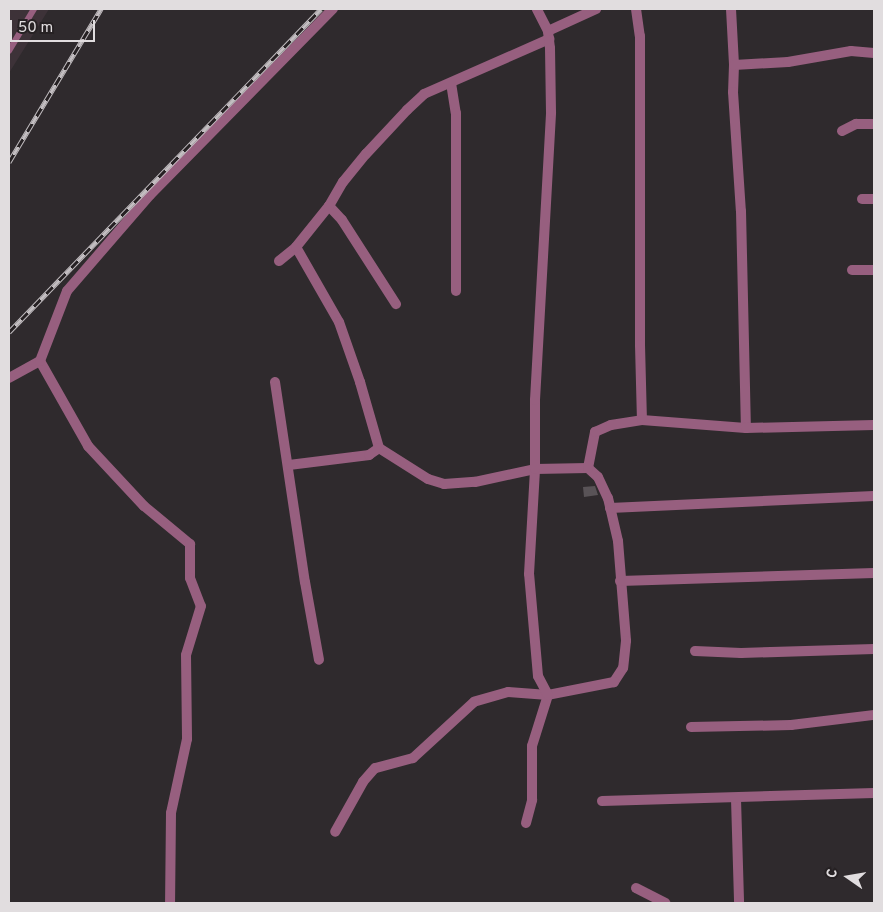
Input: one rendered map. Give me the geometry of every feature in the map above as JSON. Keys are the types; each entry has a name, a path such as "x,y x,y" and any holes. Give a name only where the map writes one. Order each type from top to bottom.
{"street":[{"path":"9,378 40,361 66,290 150,196 333,9"},
{"path":"526,823 532,800 532,746 548,695 538,676 529,574 535,469 535,400 550,112 548,35 537,9"},
{"path":"279,262 296,247 329,206 343,182 407,110 424,94 548,35 596,9"},
{"path":"636,9 640,36 640,345 642,420"},
{"path":"731,9 734,65 733,92 741,212 746,428"},
{"path":"734,65 788,62 851,51 874,53"},
{"path":"450,83 456,113 456,291"},
{"path":"842,131 856,124 874,124"},
{"path":"862,199 874,199"},
{"path":"329,206 342,220 396,304"},
{"path":"296,247 339,322 360,382 379,448 428,479 444,484 474,482 535,469 588,468 598,477 610,508 618,541 626,641 624,668 614,682 548,695 508,692 474,702 413,758 375,768 363,782 335,832"},
{"path":"852,270 874,270"},
{"path":"40,361 88,446 144,506 190,544 190,578 201,606 186,655 187,739 171,813 170,903"},
{"path":"275,382 289,465 305,582 319,660"},
{"path":"588,468 595,432 611,425 642,420 746,428 874,424"},
{"path":"289,465 369,455 379,448"},
{"path":"610,508 874,496"},
{"path":"620,581 874,574"},
{"path":"695,651 742,653 874,649"},
{"path":"691,727 791,725 874,715"},
{"path":"602,801 874,794"},
{"path":"736,799 739,903"},
{"path":"636,888 665,903"}],"lane":[{"path":"9,51 34,9"}],"shaded area":[{"path":"9,9 49,9 9,73"}],"building":[{"path":"595,486 598,495 584,497 583,487"}],"railway":[{"path":"9,162 101,9"},
{"path":"9,332 321,9"}]}
